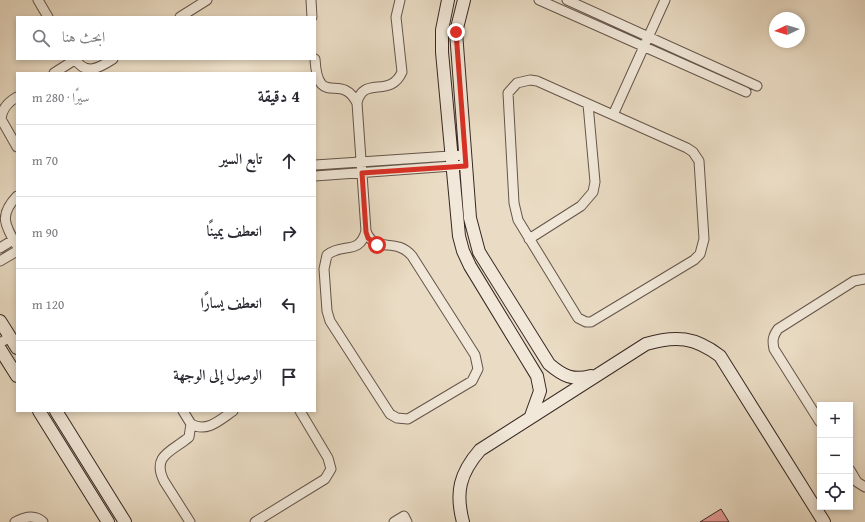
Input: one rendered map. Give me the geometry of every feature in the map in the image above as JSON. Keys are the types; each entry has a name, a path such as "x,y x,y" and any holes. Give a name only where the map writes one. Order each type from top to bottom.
{"street":[{"path":"38,0 47,16"},
{"path":"182,16 207,0"},
{"path":"311,0 312,16"},
{"path":"366,232 363,240 354,247 338,249 327,255 324,269 327,311 337,332 390,414 397,418 408,419 472,381 478,369 475,355 408,251 395,245 377,245 368,238 366,232 357,103 361,91 391,86 399,78 402,72 396,17 400,0"},
{"path":"448,0 442,30 456,217 463,251 483,288 537,376 540,391 531,416"},
{"path":"464,0 456,32 471,229 479,252 544,357 556,370 570,378 581,379 598,374"},
{"path":"539,0 746,92"},
{"path":"567,0 757,86"},
{"path":"613,116 665,0"},
{"path":"56,72 74,60"},
{"path":"76,60 80,67 85,69 99,67 111,60"},
{"path":"315,60 318,81 323,86 331,89 344,88 350,92 357,103"},
{"path":"522,81 537,81 613,116 687,148 696,155 699,162 701,176 704,239 700,254 694,260 597,320 586,322 578,318 518,220 514,203 508,94 511,87 517,83 522,81"},
{"path":"16,98 9,102 4,109 1,119 16,146"},
{"path":"529,239 581,206 593,192 595,182 588,104"},
{"path":"316,164 466,160"},
{"path":"316,176 362,173 451,161"},
{"path":"0,248 15,243 1,216 2,209 5,204 16,197"},
{"path":"0,261 16,252"},
{"path":"817,417 774,349 772,341 774,335 778,329 854,280 865,279"},
{"path":"3,332 16,347"},
{"path":"464,522 458,491 463,475 470,461 480,450 531,416 646,344 665,338 680,338 696,342 709,348 720,356 732,372 824,522"},
{"path":"0,349 16,374"},
{"path":"40,412 108,522"},
{"path":"57,412 125,522"},
{"path":"184,412 191,424 196,427 209,426 231,412"},
{"path":"255,522 325,479 331,470 328,458 301,412"},
{"path":"190,522 160,474 160,466 164,455 189,437 191,424"},
{"path":"852,474 857,482 865,487"},
{"path":"394,522 404,516 408,522"},
{"path":"15,522 32,517 38,518 43,522"}],"building":[{"path":"721,509 729,522 700,522"}],"route":[{"path":"377,245 368,238 366,232 362,173 466,166 456,32"}]}
